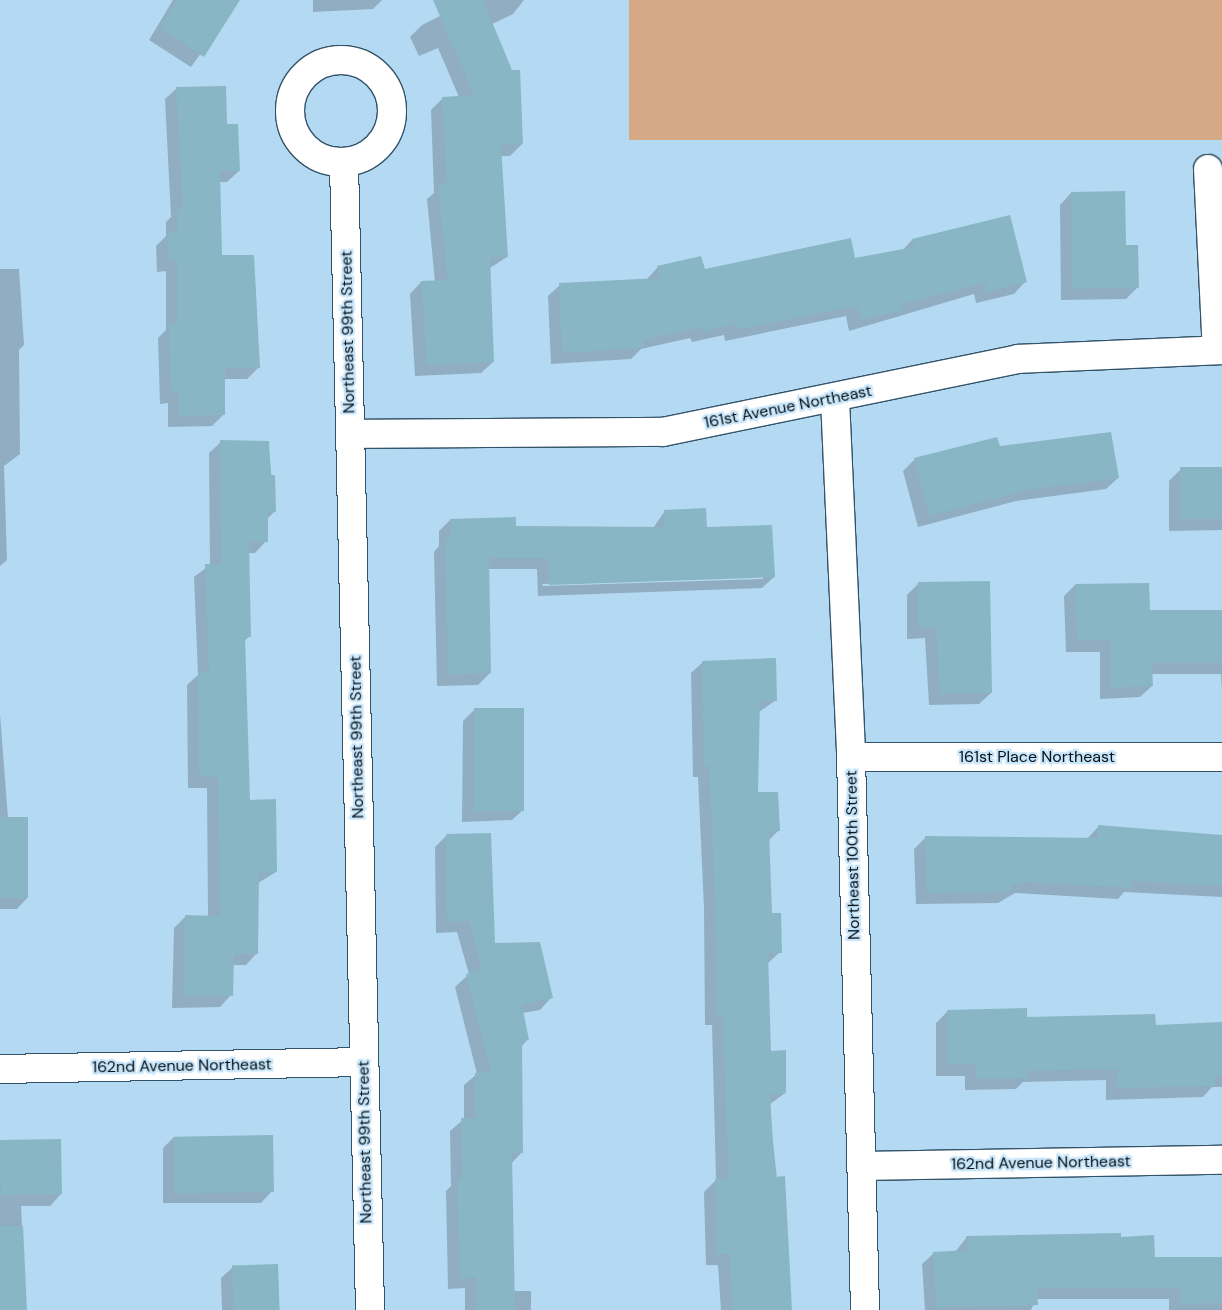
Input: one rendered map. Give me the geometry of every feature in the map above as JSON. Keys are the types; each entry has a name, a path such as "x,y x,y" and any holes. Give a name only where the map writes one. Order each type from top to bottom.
{"street":[{"name":"Northeast 99th Street","path":"344,163 370,1310"},
{"path":"1208,169 1219,350"},
{"name":"161st Avenue Northeast","path":"350,434 663,432 834,399 1018,359 1219,350"},
{"name":"Northeast 100th Street","path":"834,399 851,757 865,1310"},
{"name":"161st Place Northeast","path":"851,757 1222,757"},
{"name":"162nd Avenue Northeast","path":"0,1070 364,1062"},
{"name":"162nd Avenue Northeast","path":"861,1166 1222,1160"}],"shaded area":[{"path":"629,0 1222,0 1222,140 629,140"}],"building":[{"path":"177,0 240,0 204,57 160,28"},
{"path":"433,0 483,0 512,70 520,70 523,144 501,145 508,257 490,258 494,362 427,365 421,281 448,280 438,186 447,182 442,97 474,95"},
{"path":"226,86 227,124 238,124 240,171 220,171 222,255 254,255 260,368 225,368 225,415 179,416 179,392 171,393 169,325 177,325 177,260 168,261 167,233 177,233 177,209 183,209 176,87"},
{"path":"1125,191 1126,245 1138,245 1139,288 1072,289 1071,192"},
{"path":"1010,215 1027,282 987,292 985,283 902,304 904,310 861,320 857,306 737,330 736,324 703,331 702,327 644,340 644,348 562,353 559,283 660,278 657,266 701,256 705,269 851,238 855,258 914,247 912,239"},
{"path":"1111,432 1119,478 1028,490 929,516 914,458 997,437 1000,446"},
{"path":"220,440 269,441 271,475 275,475 276,512 268,512 268,542 249,542 251,637 245,637 250,800 276,799 277,872 259,873 258,954 234,954 233,996 183,996 185,915 220,916 218,777 199,777 198,672 209,672 205,564 221,564"},
{"path":"1180,467 1222,467 1222,519 1180,519"},
{"path":"706,508 707,527 772,525 775,577 549,585 548,558 489,558 491,673 448,675 445,539 450,539 450,519 516,517 516,526 665,527 664,510"},
{"path":"990,581 992,693 940,694 936,627 918,628 918,582"},
{"path":"1149,583 1150,610 1222,610 1222,663 1152,663 1153,686 1111,688 1111,640 1077,641 1075,584"},
{"path":"776,658 777,701 760,702 758,792 778,792 780,831 769,831 772,913 781,913 782,953 768,953 771,1051 786,1050 786,1093 770,1095 775,1177 785,1176 792,1310 732,1310 730,1254 717,1254 715,1179 728,1178 723,1014 716,1014 715,896 709,766 704,766 702,661"},
{"path":"474,708 524,708 524,811 474,811"},
{"path":"0,817 28,817 28,898 0,898"},
{"path":"1098,825 1222,835 1222,886 1131,881 1131,888 1027,882 1011,885 1011,892 927,893 925,836 1098,838"},
{"path":"491,833 495,943 540,942 553,998 522,1005 529,1040 522,1041 523,1153 512,1153 515,1310 477,1310 476,1277 460,1278 457,1178 462,1178 461,1118 475,1118 475,1073 491,1072 466,974 482,969 469,921 447,922 446,834"},
{"path":"1027,1008 1027,1017 1155,1014 1156,1025 1222,1022 1222,1076 1215,1077 1216,1086 1117,1088 1117,1069 1028,1071 1028,1078 976,1079 976,1064 948,1065 947,1010"},
{"path":"273,1135 274,1192 175,1194 174,1137"},
{"path":"61,1139 62,1194 1,1195 0,1140"},
{"path":"0,1226 23,1226 27,1310 0,1310"},
{"path":"1121,1233 1121,1237 1154,1235 1155,1257 1222,1257 1222,1303 1180,1304 1180,1288 1037,1288 1038,1305 936,1307 933,1252 967,1250 966,1236"},
{"path":"278,1264 280,1310 234,1310 232,1266"}]}
